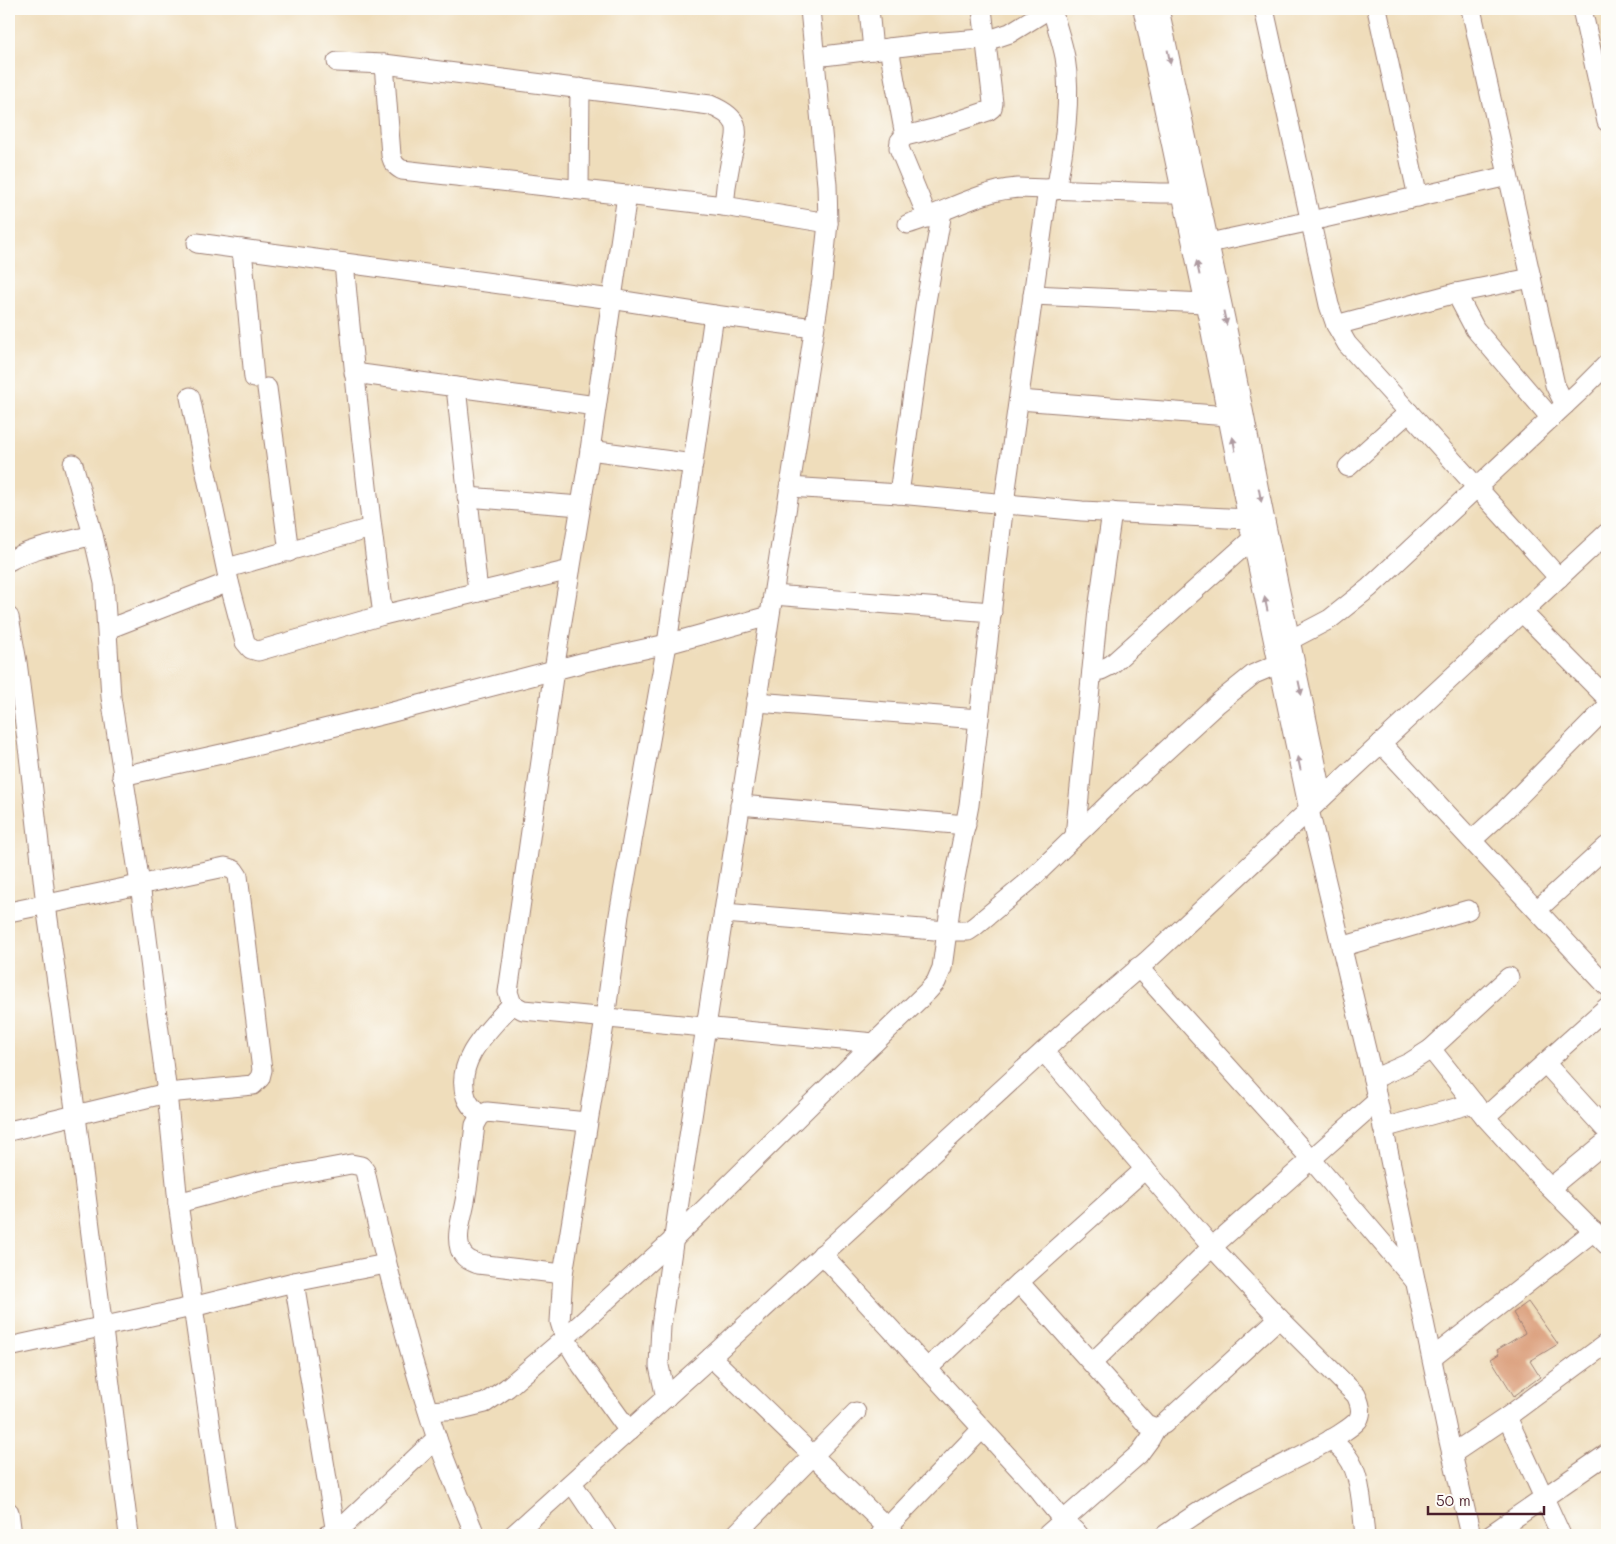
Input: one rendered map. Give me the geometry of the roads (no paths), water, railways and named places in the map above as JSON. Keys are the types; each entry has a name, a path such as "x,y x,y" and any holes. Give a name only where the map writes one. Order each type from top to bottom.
{"street":[{"path":"666,1398 659,1366 661,1326 814,328 828,223 828,185 810,9"},
{"path":"869,9 882,49 891,59 905,136"},
{"path":"899,494 925,307 935,215 899,148 900,141 905,136 938,128 992,108 993,102 982,9"},
{"path":"428,1412 460,1409 485,1403 507,1388 565,1338 675,1238 928,992 936,982 942,968 969,805 1004,503 1033,296 1052,190 1062,158 1068,85 1064,56 1050,9 1010,33 986,38 815,57"},
{"path":"1143,9 1190,192 1209,243 1290,640 1286,662 1309,810 1373,1079 1452,1454 1471,1535"},
{"path":"1159,9 1190,192 1205,302 1252,539 1323,797"},
{"path":"1264,9 1329,305 1336,325 1347,344 1559,578"},
{"path":"1377,9 1418,197"},
{"path":"1470,9 1555,385 1565,405"},
{"path":"1582,9 1604,92 1607,122"},
{"path":"336,62 384,64 710,105 725,111 734,122 738,134 727,178 724,206"},
{"path":"384,64 392,155 396,167 412,172 724,206 828,223"},
{"path":"579,189 580,88"},
{"path":"1209,243 1508,176"},
{"path":"908,224 999,190 1018,188 1190,192"},
{"path":"627,195 590,450 554,670 508,992 512,1004 523,1010 874,1043"},
{"path":"197,243 814,328"},
{"path":"242,249 261,383 289,552"},
{"path":"344,263 371,528 383,616"},
{"path":"1336,325 1456,293 1530,278"},
{"path":"1456,293 1474,329 1551,418"},
{"path":"1033,296 1205,302"},
{"path":"630,1431 582,1366 565,1338 560,1322 563,1274 620,915 666,644 714,315"},
{"path":"1290,640 1330,619 1369,588 1607,364"},
{"path":"354,373 596,406"},
{"path":"456,387 478,592"},
{"path":"190,397 228,575 245,642 251,649 258,651 383,616 570,570"},
{"path":"1019,400 1228,416"},
{"path":"1348,467 1408,412"},
{"path":"590,450 693,464"},
{"path":"73,464 104,584 111,697 140,884 167,1093 178,1203 226,1535"},
{"path":"789,487 899,494 1112,512 1248,519"},
{"path":"467,496 580,506"},
{"path":"1075,836 1098,610 1112,512"},
{"path":"108,629 228,575 289,552 371,528"},
{"path":"513,1535 630,1431 1138,967 1607,533"},
{"path":"9,561 54,545 93,536"},
{"path":"1092,671 1101,670 1111,665 1252,539"},
{"path":"773,595 992,612"},
{"path":"1522,612 1607,698"},
{"path":"122,776 385,714 554,670 666,644 769,616"},
{"path":"9,617 13,662 29,755 46,905 76,1116 129,1535"},
{"path":"724,913 947,931 968,931 1028,882 1218,703 1254,674 1286,662"},
{"path":"756,702 979,718"},
{"path":"1472,840 1506,810 1607,706"},
{"path":"1381,743 1607,986"},
{"path":"740,805 966,825"},
{"path":"1537,910 1607,846"},
{"path":"9,912 225,866 234,870 238,876 262,1070 260,1078 253,1085 167,1093 9,1131"},
{"path":"1341,947 1468,910"},
{"path":"1138,967 1311,1159 1416,1282"},
{"path":"1373,1079 1409,1063 1431,1049 1509,977"},
{"path":"480,1116 466,1099 462,1080 466,1063 478,1042 512,1004"},
{"path":"1383,1128 1480,1110 1545,1063 1607,1007"},
{"path":"1431,1049 1480,1110 1550,1188 1607,1245"},
{"path":"1044,1052 1212,1247 1356,1395 1360,1403 1361,1410 1358,1419 1331,1440 1244,1484 1164,1535"},
{"path":"1545,1063 1607,1131"},
{"path":"1092,1363 1212,1247 1377,1101"},
{"path":"563,1274 478,1264 466,1259 460,1250 460,1225 466,1196 475,1125 480,1116 487,1112 587,1122"},
{"path":"1550,1188 1607,1141"},
{"path":"178,1203 260,1181 351,1164 361,1166 365,1171 386,1264 428,1412 475,1535"},
{"path":"927,1369 1019,1282 1144,1169"},
{"path":"1432,1358 1594,1231"},
{"path":"822,1254 1035,1486 1062,1520 1079,1535"},
{"path":"9,1346 192,1307 294,1282 386,1264"},
{"path":"294,1282 332,1535"},
{"path":"1019,1282 1146,1424 1156,1428"},
{"path":"1047,1535 1139,1454 1156,1428 1164,1424 1279,1318"},
{"path":"1452,1454 1507,1417 1607,1343"},
{"path":"711,1357 813,1456 887,1533 982,1429"},
{"path":"735,1535 856,1412"},
{"path":"1507,1417 1561,1535"},
{"path":"332,1535 437,1438"},
{"path":"1331,1440 1348,1457 1354,1468 1366,1535"},
{"path":"1490,1535 1607,1454"},
{"path":"572,1483 607,1535"},
{"path":"9,1512 12,1535"}]}
